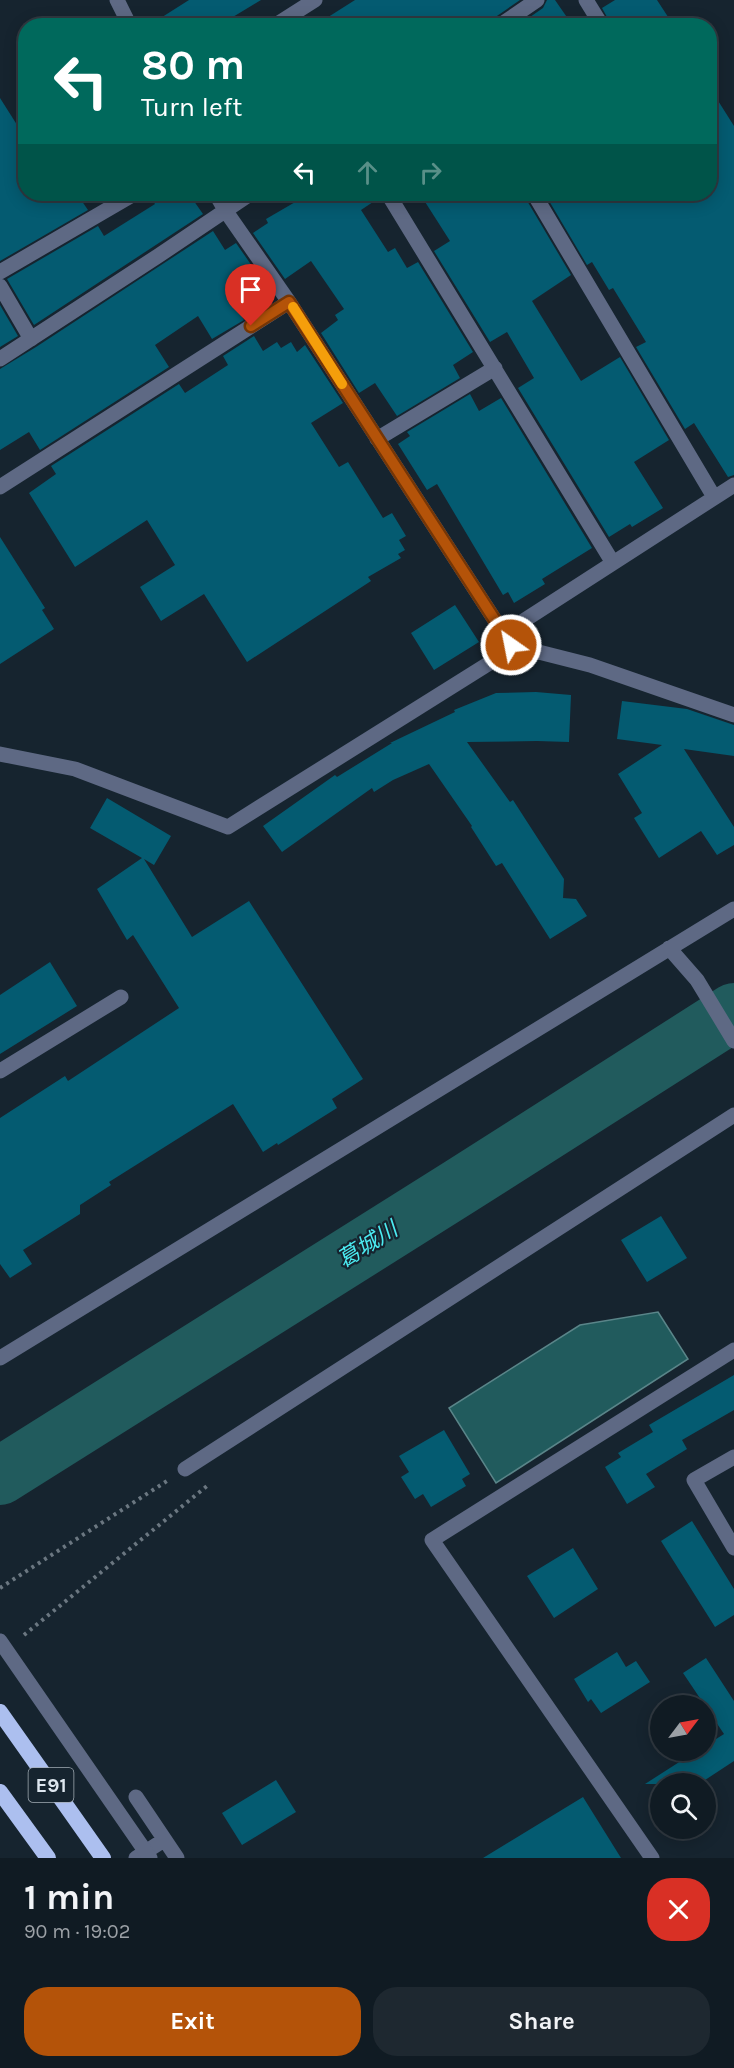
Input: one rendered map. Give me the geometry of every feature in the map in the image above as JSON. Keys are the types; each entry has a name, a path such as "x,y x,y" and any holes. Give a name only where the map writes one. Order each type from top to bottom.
{"highway":[{"name":"E91","path":"0,1712 103,1858"},
{"name":"E91","path":"0,1792 48,1858"}],"street":[{"path":"117,0 126,18"},
{"path":"287,18 315,0"},
{"path":"511,18 537,0"},
{"path":"591,2 598,18"},
{"path":"0,272 122,201"},
{"path":"220,201 289,302 511,645 590,665 734,715"},
{"path":"0,359 239,201"},
{"path":"392,201 613,563"},
{"path":"538,201 714,497"},
{"path":"0,286 32,339"},
{"path":"0,487 289,302"},
{"path":"377,439 495,368"},
{"path":"0,754 75,769 228,827 504,654 511,645 517,625 734,485"},
{"path":"0,1358 734,909"},
{"path":"669,948 697,980 734,1041"},
{"path":"0,1071 122,997"},
{"path":"185,1469 734,1115"},
{"path":"652,1858 432,1540 734,1350"},
{"path":"734,1457 694,1480 734,1548"},
{"path":"0,1641 150,1858"},
{"path":"136,1797 177,1858"},
{"path":"136,1858 164,1840"}],"path":[{"path":"0,1588 185,1469"}],"shaded area":[{"path":"658,1312 688,1359 496,1483 449,1408 580,1325"}],"building":[{"path":"189,0 261,0 231,18 161,18"},
{"path":"355,0 520,0 494,18 327,18"},
{"path":"547,0 555,0 567,18 529,18 543,8"},
{"path":"615,0 657,0 669,18 608,18 602,8"},
{"path":"0,98 18,126 18,201 82,201 88,210 0,261"},
{"path":"717,99 734,126 734,475 728,477 694,423 685,429 636,347 646,342 613,288 609,290 592,262 587,265 549,201 717,201"},
{"path":"153,201 194,201 203,214 34,325 7,279 98,226 104,236 155,204"},
{"path":"297,201 374,201 361,210 388,252 395,248 407,268 418,262 473,352 453,365 460,378 397,416 375,383 359,393 321,333 338,320 335,315 344,309 311,261 285,279 253,233 268,223 266,219"},
{"path":"424,201 527,201 571,275 532,301 581,381 620,357 669,440 634,462 663,508 632,527 630,524 609,537 518,388 534,378 507,332 490,342 434,251 450,241"},
{"path":"213,231 225,250 236,243 268,289 238,310 244,320 212,339 198,316 155,345 169,367 40,450 29,432 0,450 0,369"},
{"path":"0,305 18,336 0,347"},
{"path":"254,336 263,351 277,342 281,348 291,342 297,352 305,345 343,403 311,423 339,467 348,462 383,518 392,513 406,536 399,540 405,550 398,554 401,558 368,577 371,581 247,662 204,594 161,621 140,587 175,565 147,520 75,567 29,493 56,474 51,466 179,384 185,393 228,365 223,356"},
{"path":"470,394 479,411 501,398 592,548 542,579 545,584 514,603 508,592 503,595 437,484 427,490 398,444 410,436 407,432"},
{"path":"0,537 45,608 42,610 54,629 0,664"},
{"path":"455,605 479,642 434,670 411,633"},
{"path":"536,692 571,695 569,742 467,742 510,802 513,800 564,879 563,898 576,899 587,916 550,939 502,863 496,866 472,826 429,764 393,780 374,792 372,788 282,852 263,826 335,775 337,777 392,743 390,743 455,712 454,710 496,693"},
{"path":"622,701 687,709 734,725 734,756 684,749 734,827 734,845 717,855 701,831 659,858 634,818 642,813 618,774 662,745 617,739"},
{"path":"107,798 171,836 154,865 144,859 192,937 249,901 363,1079 332,1099 337,1108 263,1152 233,1104 109,1182 111,1185 80,1205 80,1214 23,1250 32,1264 10,1278 0,1264 0,1118 65,1076 68,1081 179,1008 133,935 127,940 97,889 142,858 90,828"},
{"path":"50,962 77,1006 0,1054 0,995"},
{"path":"661,1216 687,1258 647,1282 621,1240"},
{"path":"734,1375 734,1410 682,1440 687,1449 646,1474 655,1487 627,1504 605,1467 621,1457 618,1453 653,1432 649,1425"},
{"path":"444,1430 470,1474 462,1479 466,1486 431,1507 423,1494 415,1499 401,1477 409,1472 399,1456"},
{"path":"692,1521 734,1589 734,1615 715,1627 661,1541"},
{"path":"573,1548 598,1589 554,1618 527,1576"},
{"path":"617,1652 626,1667 636,1661 650,1682 601,1713 591,1699 588,1702 574,1679"},
{"path":"706,1658 734,1701 734,1761 716,1773 662,1773 681,1761 716,1761 716,1739 724,1734 716,1722 716,1695 698,1695 683,1673"},
{"path":"276,1780 296,1812 242,1845 222,1813"},
{"path":"583,1797 621,1858 483,1858"}],"waterway":[{"name":"葛城川","path":"0,1476 734,1012"}],"slow traffic":[{"path":"293,307 342,384"}],"route":[{"path":"251,326 289,302 511,645"}]}
